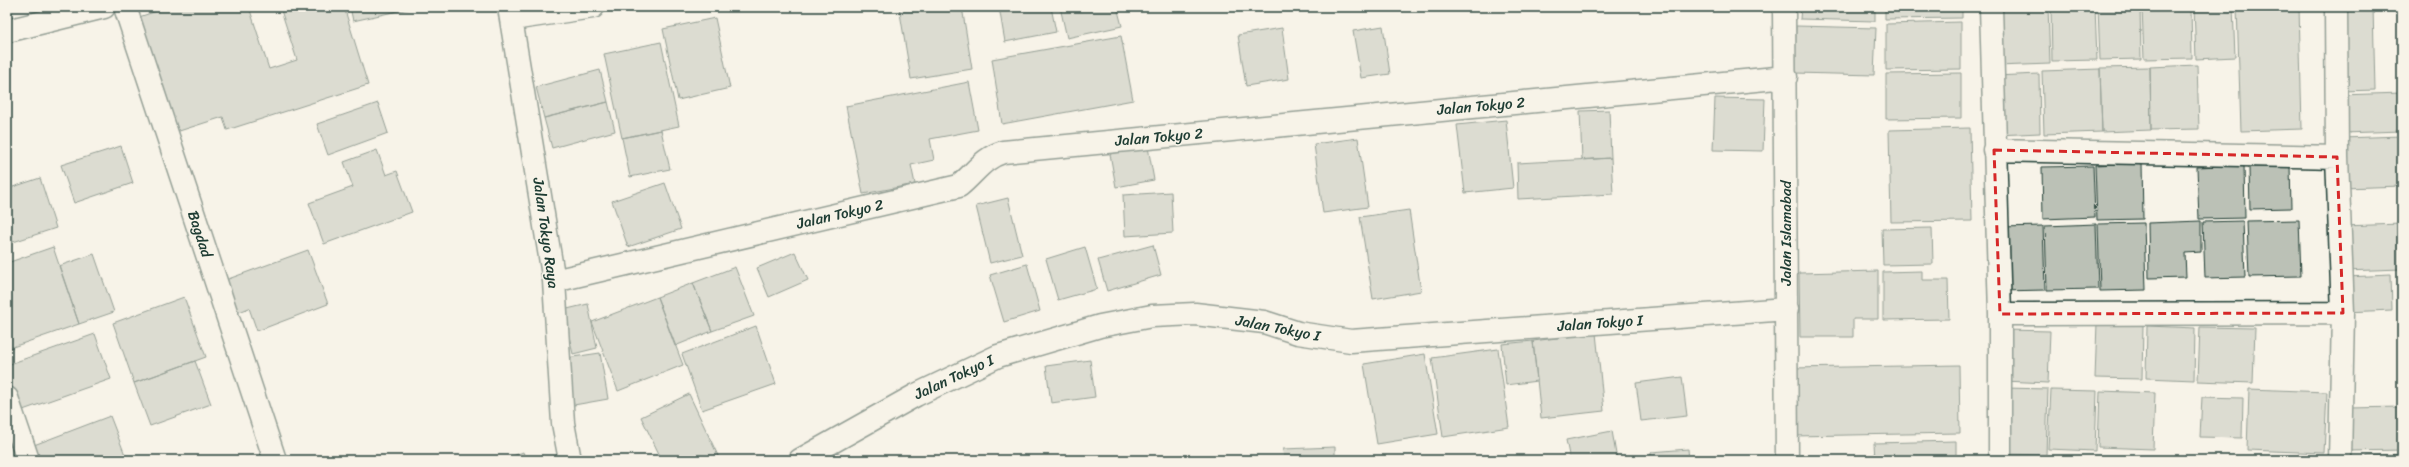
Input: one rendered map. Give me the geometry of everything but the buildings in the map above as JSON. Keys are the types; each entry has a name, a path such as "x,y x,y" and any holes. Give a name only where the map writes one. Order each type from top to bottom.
{"street":[{"path":"7,31 104,7"},
{"name":"Bagdad","path":"125,7 275,460"},
{"path":"511,13 593,7"},
{"name":"Jalan Islamabad","path":"1784,7 1786,77 1787,460"},
{"path":"1990,7 2000,314 2000,460"},
{"path":"2336,7 2337,156 2343,313 2340,460"},
{"name":"Jalan Tokyo Raya","path":"511,13 554,282 563,423 570,460"},
{"name":"Jalan Tokyo 2","path":"554,282 959,186 975,172 981,163 989,156 1003,152 1786,77"},
{"path":"1994,150 2337,156"},
{"name":"Jalan Tokyo I","path":"800,460 916,395 998,356 1100,326 1152,316 1196,314 1257,321 1298,333 1351,341 1786,309"},
{"path":"2000,314 2343,313"},
{"path":"7,398 28,460"}],"highlighted area":[{"path":"1994,150 2337,157 2343,313 2000,314"}]}
